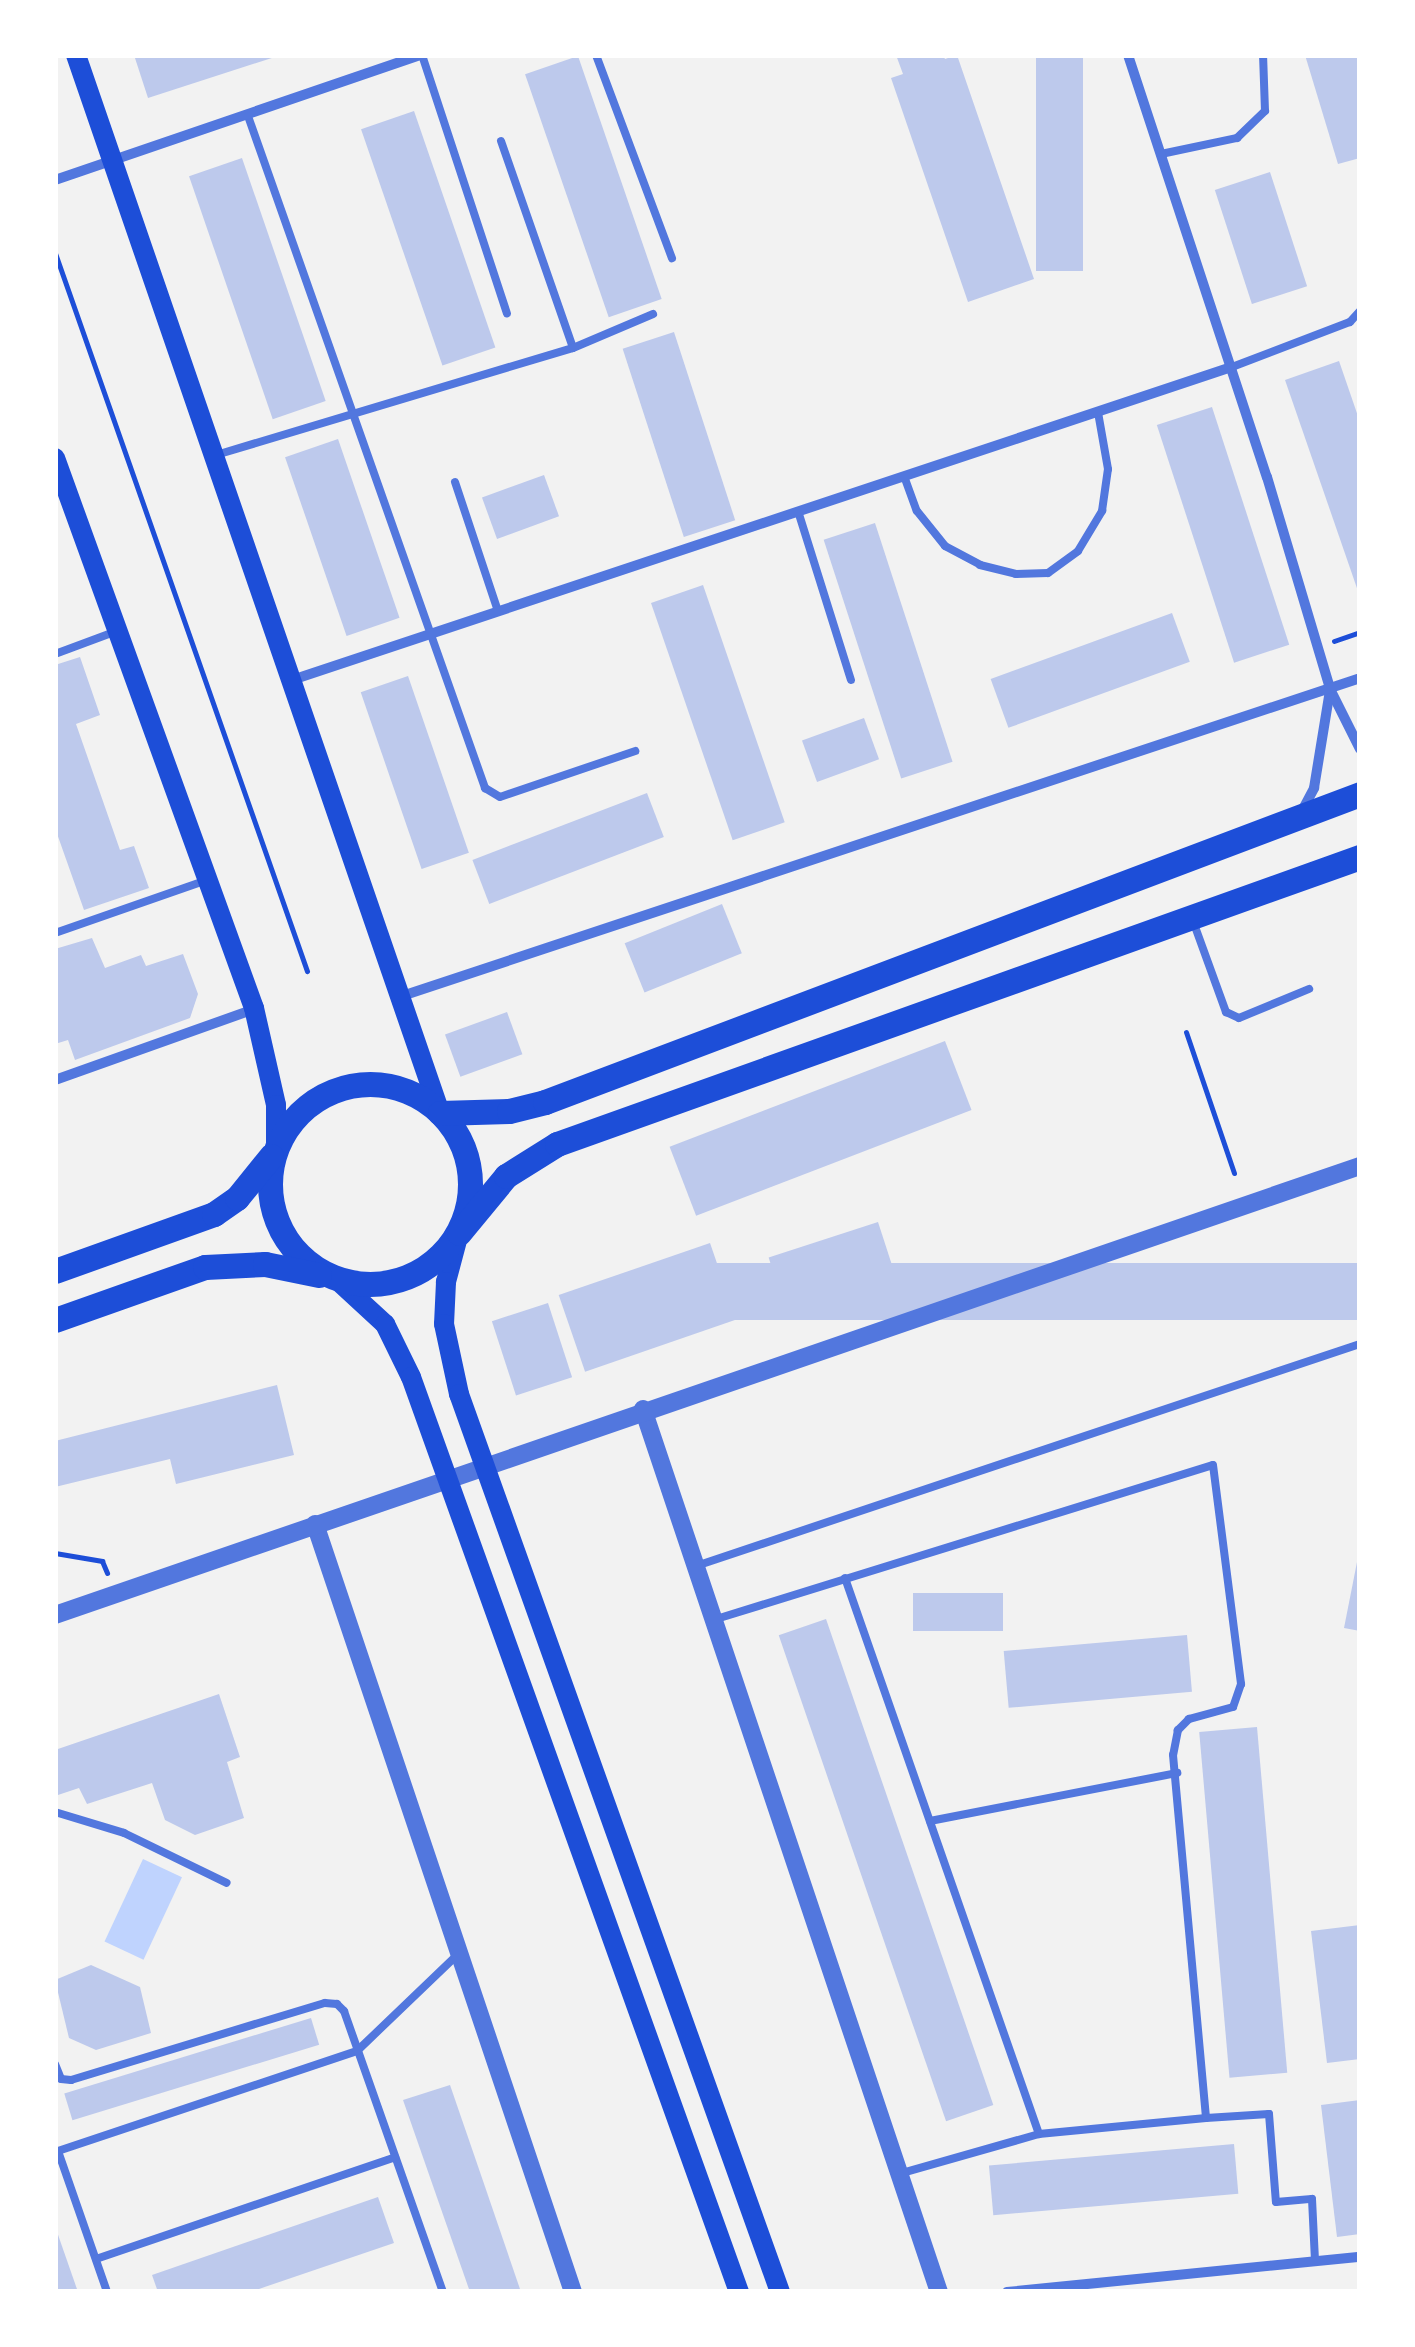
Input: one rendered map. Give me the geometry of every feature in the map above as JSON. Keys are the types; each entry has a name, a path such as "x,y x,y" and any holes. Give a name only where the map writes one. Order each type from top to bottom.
{"main road":[{"path":"76,55 440,1113"},
{"path":"55,458 254,1008 276,1105 276,1148 270,1179 273,1210 286,1239 307,1263 336,1280 385,1324 411,1377 739,2292"},
{"path":"440,1113 510,1111 545,1102 1360,794"},
{"path":"55,1320 219,1265 265,1264 371,1286 406,1279 436,1260 506,1176 557,1144 1360,857"},
{"path":"55,1271 214,1214 237,1198 290,1124 310,1104 335,1090 362,1084 390,1085 416,1094 440,1113 463,1145 470,1172 470,1201 446,1282 444,1324 458,1394 780,2292"}],"street":[{"path":"55,180 422,55"},
{"path":"1128,55 1232,367 1330,689 1360,749"},
{"path":"292,680 1232,367"},
{"path":"402,996 1360,678"},
{"path":"1299,816 1314,788 1330,689"},
{"path":"55,1080 254,1008"},
{"path":"55,1615 643,1409 1360,1166"},
{"path":"643,1409 939,2292"},
{"path":"315,1524 573,2292"},
{"path":"1007,2292 1360,2257"}],"lane":[{"path":"422,55 508,313"},
{"path":"596,55 672,258"},
{"path":"1161,154 1237,138 1264,111 1263,55"},
{"path":"248,116 356,413 475,766 486,788 500,797 635,751"},
{"path":"501,141 572,348"},
{"path":"1232,367 1350,322 1360,311"},
{"path":"216,455 572,348 653,314"},
{"path":"904,476 917,511 945,546 980,565 1016,574 1048,572 1078,551 1102,511 1108,469 1098,412"},
{"path":"455,482 498,611"},
{"path":"798,511 850,680"},
{"path":"55,654 117,631"},
{"path":"55,933 208,880"},
{"path":"1191,917 1226,1012 1239,1018 1309,989"},
{"path":"695,1567 1360,1344"},
{"path":"713,1620 1213,1465 1241,1684 1234,1707 1189,1718 1178,1730 1173,1755 1206,2118"},
{"path":"845,1578 1038,2134"},
{"path":"930,1822 1177,1773"},
{"path":"55,1812 124,1833 227,1883"},
{"path":"107,2292 56,2152 358,2051 458,1954"},
{"path":"55,2064 60,2079 71,2080 325,2003 337,2004 344,2011 443,2292"},
{"path":"898,2174 1038,2134 1269,2114 1276,2202 1312,2199 1315,2261"},
{"path":"96,2259 395,2156"}],"path":[{"path":"55,253 307,970"},
{"path":"1317,647 1360,632"},
{"path":"1186,1032 1234,1172"},
{"path":"55,1553 102,1562 117,1594"}],"water":[{"path":"143,1859 182,1877 144,1960 105,1941"}],"building":[{"path":"134,55 278,55 278,56 148,98"},
{"path":"896,55 943,55 945,59 957,55 1034,279 968,302 891,78 903,74"},
{"path":"1036,55 1083,55 1083,271 1036,271"},
{"path":"1305,55 1360,55 1360,158 1338,164"},
{"path":"578,56 662,299 609,317 525,74"},
{"path":"414,111 495,347 442,366 361,129"},
{"path":"242,158 326,401 273,419 189,176"},
{"path":"1270,172 1307,286 1252,304 1215,190"},
{"path":"674,332 735,520 684,537 623,349"},
{"path":"1339,361 1360,422 1359,594 1285,380"},
{"path":"1212,407 1289,645 1234,663 1157,425"},
{"path":"338,439 400,618 347,636 285,457"},
{"path":"544,475 559,516 497,539 482,498"},
{"path":"875,523 953,762 901,778 824,540"},
{"path":"703,585 785,822 733,840 651,603"},
{"path":"1172,613 1190,662 1008,728 991,679"},
{"path":"80,657 100,715 76,724 120,850 134,846 149,888 84,910 55,828 55,665"},
{"path":"408,676 469,853 422,869 361,692"},
{"path":"864,718 879,759 817,782 802,741"},
{"path":"647,793 664,837 489,904 472,860"},
{"path":"722,904 742,953 644,992 625,943"},
{"path":"92,938 105,968 141,955 146,966 183,954 198,994 190,1018 75,1060 68,1040 55,1044 55,949"},
{"path":"507,1012 522,1054 460,1077 445,1035"},
{"path":"945,1041 972,1110 696,1216 670,1147"},
{"path":"878,1222 896,1277 787,1313 769,1258"},
{"path":"710,1243 736,1320 585,1372 559,1295"},
{"path":"693,1263 1360,1263 1360,1320 693,1320"},
{"path":"548,1303 572,1377 516,1395 492,1321"},
{"path":"277,1385 294,1455 176,1484 170,1459 55,1487 55,1441"},
{"path":"1360,1557 1360,1631 1344,1628"},
{"path":"913,1593 1003,1593 1003,1631 913,1631"},
{"path":"826,1619 993,2105 946,2121 779,1635"},
{"path":"1187,1635 1192,1692 1009,1708 1004,1651"},
{"path":"219,1694 240,1757 227,1762 244,1818 195,1835 165,1820 152,1783 87,1804 79,1788 55,1796 55,1750"},
{"path":"1257,1727 1287,2073 1229,2078 1199,1732"},
{"path":"1360,1925 1360,2059 1327,2063 1311,1931"},
{"path":"91,1965 140,1987 151,2033 96,2050 69,2038 55,1980"},
{"path":"311,2018 319,2045 72,2120 64,2093"},
{"path":"450,2085 521,2292 470,2292 403,2100"},
{"path":"1360,2100 1360,2234 1337,2237 1321,2105"},
{"path":"1234,2144 1238,2194 993,2215 989,2165"},
{"path":"378,2197 394,2243 250,2292 158,2292 152,2275"},
{"path":"56,2229 78,2292 55,2292"}]}
